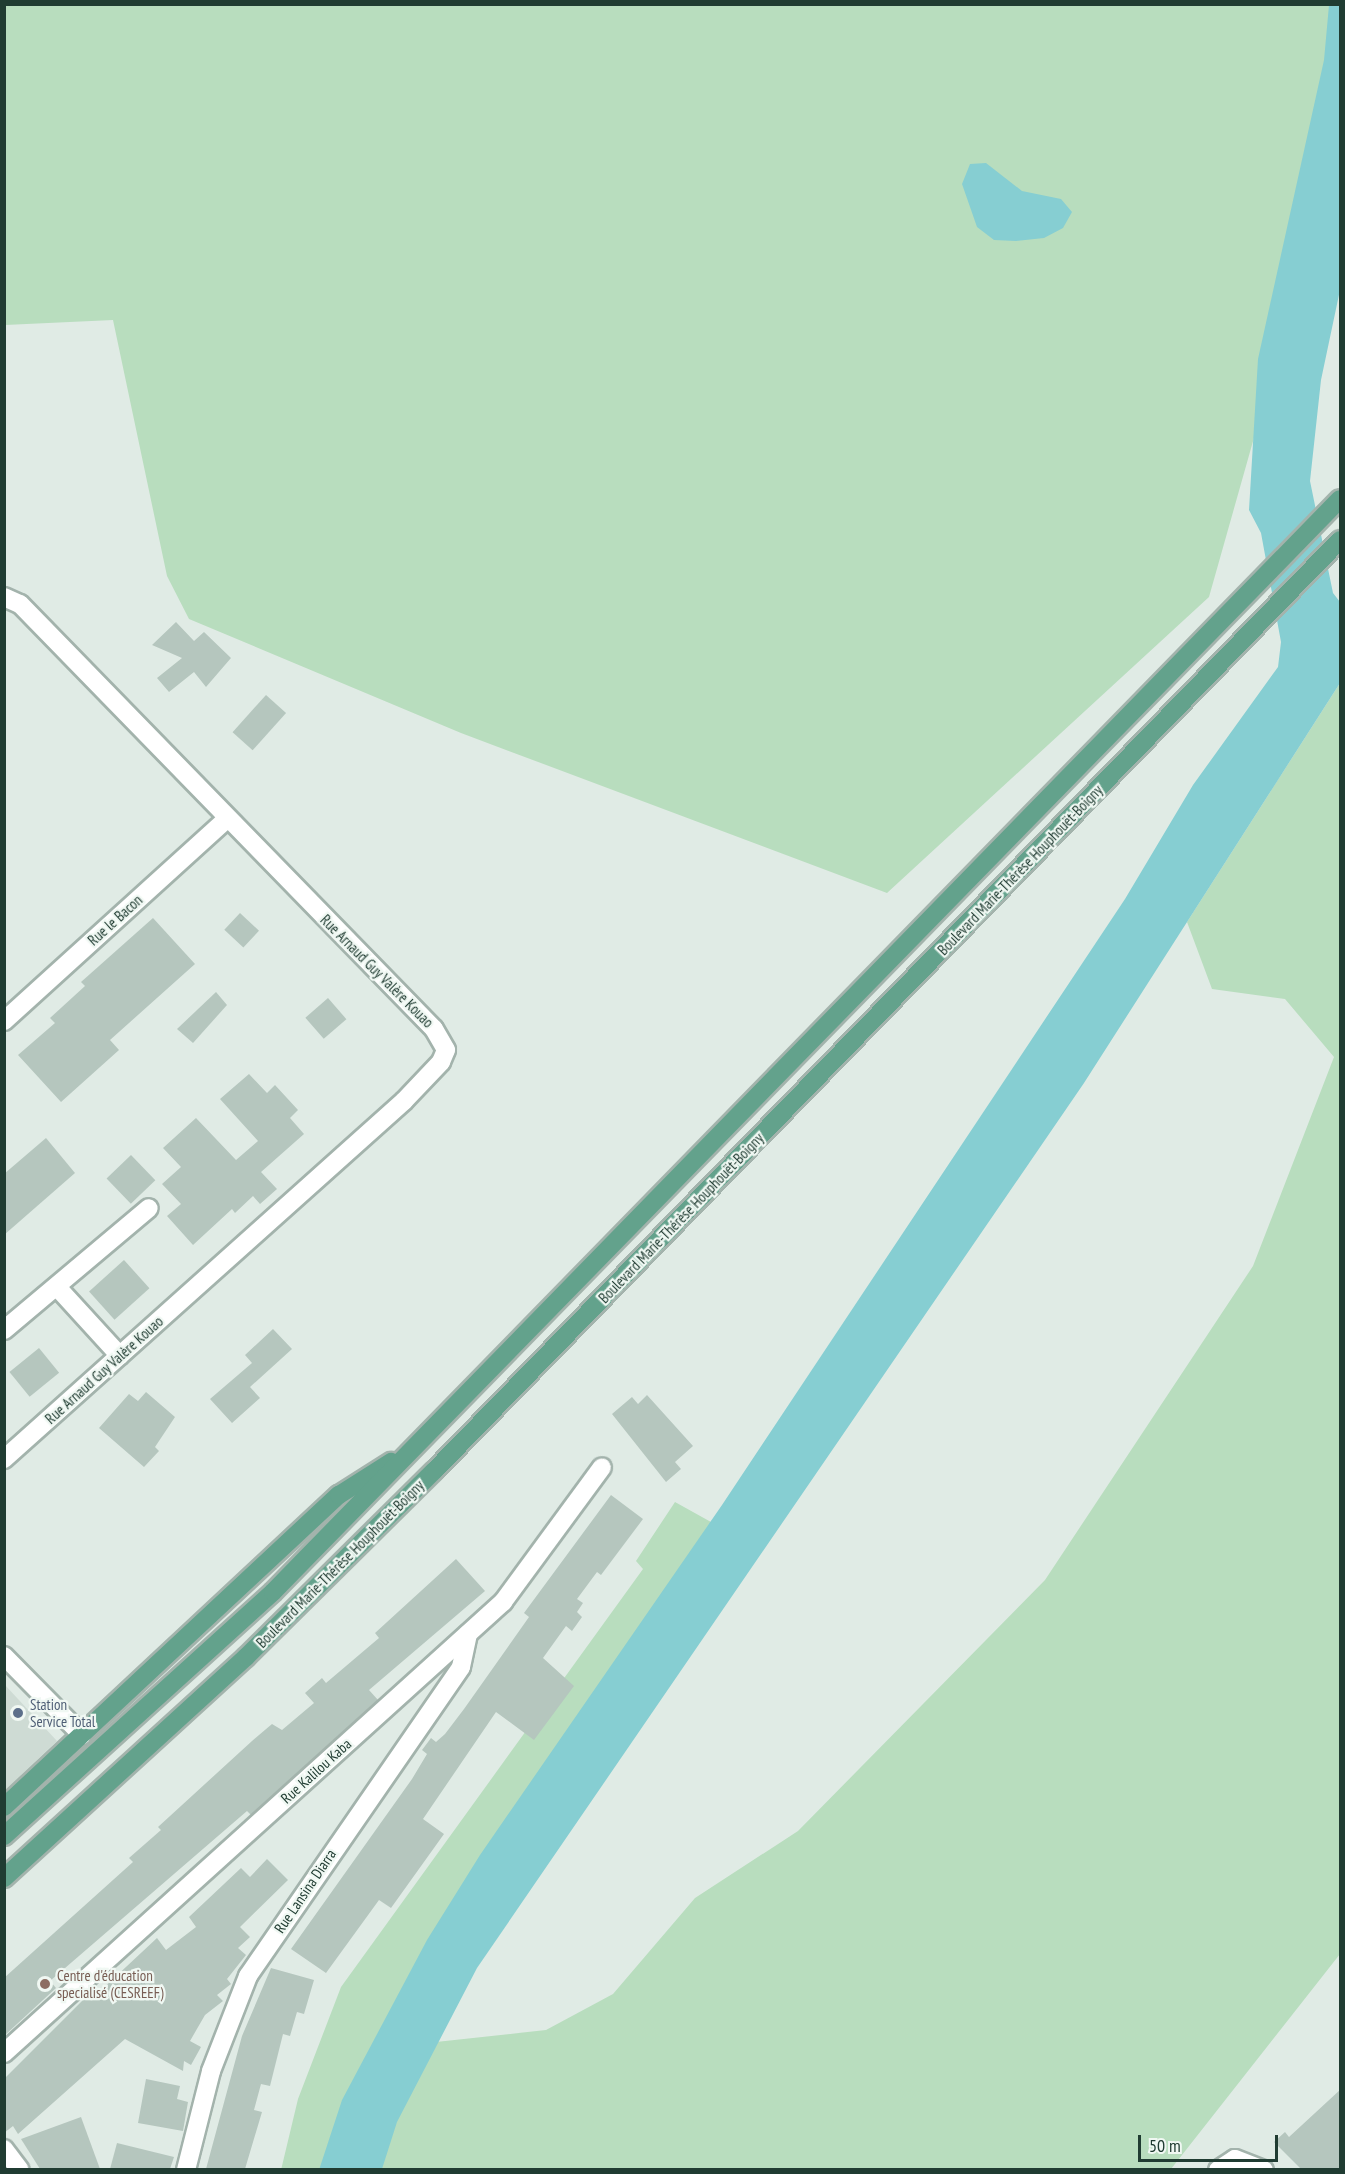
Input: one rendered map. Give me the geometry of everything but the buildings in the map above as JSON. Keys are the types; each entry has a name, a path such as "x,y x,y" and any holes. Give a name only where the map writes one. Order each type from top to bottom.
{"main road":[{"name":"Boulevard Marie-Thérèse Houphouët-Boigny","path":"4,1836 273,1592 1337,503"},
{"name":"Boulevard Marie-Thérèse Houphouët-Boigny","path":"4,1878 246,1657 434,1471 1338,543"},
{"path":"4,1807 339,1495 415,1447"}],"street":[{"name":"Rue Arnaud Guy Valère Kouao","path":"4,597 20,604 226,820 434,1029 446,1050 441,1062 404,1101 4,1459"},
{"name":"Rue le Bacon","path":"4,1021 226,820"},
{"path":"4,1330 149,1208"},
{"path":"57,1287 120,1356"},
{"name":"Rue Kalilou Kaba","path":"4,2053 468,1634 534,1565 602,1467"},
{"name":"Rue Lansina Diarra","path":"186,2169 211,2071 248,1976 461,1667 468,1634"},
{"path":"4,1656 82,1735"},
{"path":"4,2149 20,2169"},
{"path":"1218,2169 1235,2159 1264,2169"}],"shaded area":[{"name":"Station Service Total","path":"5,1685 57,1741 5,1790"}],"green space":[{"path":"4,5 1340,5 1313,229 1209,597 887,893 461,733 189,619 167,576 113,320 5,325"},
{"path":"1340,683 1340,1954 1171,2169 281,2170 298,2099 341,1987 643,1569 636,1561 675,1502 738,1537 399,2046 546,2030 613,1994 695,1898 798,1831 1045,1580 1253,1266 1334,1057 1285,999 1212,989 1187,922"}],"water":[{"path":"1329,5 1340,5 1340,290 1321,380 1310,481 1333,593 1340,602 1340,683 1084,1083 477,1968 397,2122 382,2169 319,2170 342,2100 427,1940 480,1855 722,1505 1125,899 1193,785 1278,667 1281,642 1261,533 1249,510 1258,359 1324,60"},
{"path":"986,163 1022,191 1061,199 1072,212 1063,228 1044,238 1016,241 994,240 977,227 962,184 970,164"}],"place":[{"name":"Station Service Total","path":"18,1713"},
{"name":"Centre d'éducation specialisé (CESREEF)","path":"45,1984"}]}
